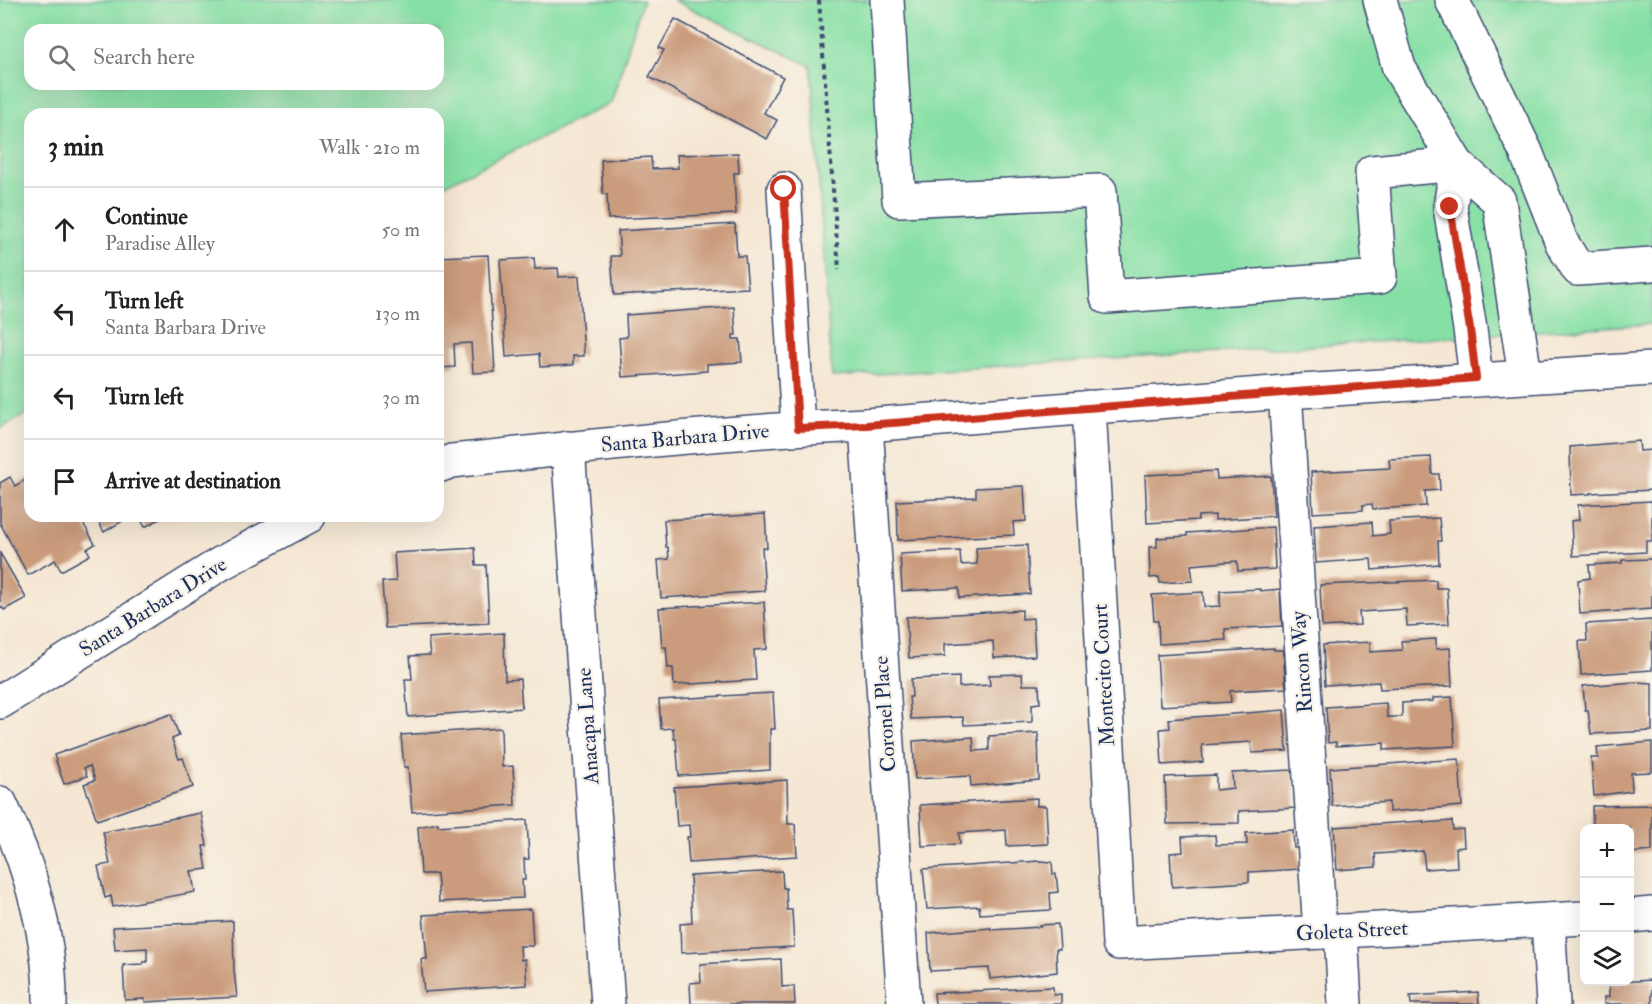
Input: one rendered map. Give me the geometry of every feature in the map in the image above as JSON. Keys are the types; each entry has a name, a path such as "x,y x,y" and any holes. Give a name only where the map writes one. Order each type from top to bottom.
{"street":[{"path":"887,0 899,200 1100,191 1107,297 1380,277 1372,172 1457,164"},
{"path":"1380,0 1399,68 1457,164 1499,201 1525,376"},
{"path":"1452,0 1526,152 1562,243 1578,269 1652,264"},
{"path":"1457,164 1450,207 1476,378"},
{"path":"784,189 798,428"},
{"name":"Santa Barbara Drive","path":"444,464 452,461 568,448 798,428 866,425 1476,378 1652,369"},
{"name":"Rincon Way","path":"1285,392 1330,932 1346,1004"},
{"name":"Montecito Court","path":"1089,407 1119,943"},
{"name":"Coronel Place","path":"866,425 904,1004"},
{"name":"Anacapa Lane","path":"568,448 608,1004"},
{"name":"Santa Barbara Drive","path":"0,702 220,564 298,522"},
{"path":"0,803 30,877 50,975 50,1004"},
{"path":"1634,916 1652,914"},
{"name":"Goleta Street","path":"1119,943 1580,918"},
{"path":"1548,920 1553,1004"}],"path":[{"path":"819,0 839,270"}],"green space":[{"path":"0,0 643,0 611,103 444,185 444,108 24,108 24,415 0,429"},
{"path":"673,0 1652,0 1652,324 832,377 811,66"}],"building":[{"path":"675,19 783,77 764,113 777,120 767,139 649,77 664,50 659,48"},
{"path":"738,153 739,173 734,173 736,214 608,219 607,194 603,194 601,160 651,157 652,169 678,168 677,155"},
{"path":"735,224 737,256 745,256 748,288 614,295 611,256 620,256 618,231"},
{"path":"488,255 495,372 473,373 471,343 454,344 455,367 444,368 444,257"},
{"path":"534,258 535,269 558,268 559,277 579,276 584,356 573,356 573,365 540,367 539,354 506,357 500,260"},
{"path":"734,307 736,335 733,335 733,339 740,339 742,362 707,364 707,371 622,377 619,338 627,337 626,315"},
{"path":"1639,441 1640,451 1652,450 1652,490 1571,495 1570,447"},
{"path":"1431,457 1432,474 1439,474 1440,490 1425,491 1426,506 1373,509 1372,504 1363,505 1363,510 1313,513 1311,472 1390,468 1389,459"},
{"path":"1216,471 1217,479 1271,476 1274,516 1215,520 1215,515 1198,516 1198,520 1147,523 1145,475"},
{"path":"10,477 15,486 24,481 24,522 82,522 95,544 87,549 90,555 61,571 55,560 28,575 0,523 0,483"},
{"path":"1024,486 1026,521 1013,522 1014,535 898,540 897,501 976,497 976,488"},
{"path":"1652,501 1652,541 1646,541 1646,552 1573,556 1571,521 1579,520 1578,505"},
{"path":"765,514 767,548 762,548 765,591 661,598 658,560 669,559 664,520"},
{"path":"1439,518 1441,541 1438,541 1439,564 1372,570 1371,559 1316,563 1314,526 1372,522 1373,536 1390,534 1389,521"},
{"path":"98,522 121,522 104,532"},
{"path":"142,522 154,522 145,527"},
{"path":"1273,527 1275,569 1238,571 1237,561 1191,565 1193,581 1160,583 1159,577 1150,578 1149,547 1157,547 1157,538 1187,536 1187,533"},
{"path":"1027,545 1030,594 959,598 959,588 902,591 900,554 960,551 961,565 977,564 976,548"},
{"path":"475,548 476,565 486,565 489,623 385,628 382,582 396,581 394,553"},
{"path":"0,553 26,598 4,610 0,608"},
{"path":"1652,559 1652,609 1580,614 1578,580 1590,578 1589,565 1622,563 1622,560"},
{"path":"1436,580 1436,588 1447,588 1449,624 1407,626 1406,609 1359,612 1360,625 1322,627 1320,585"},
{"path":"1260,589 1260,591 1280,589 1282,626 1225,629 1226,640 1159,644 1158,621 1154,621 1152,595 1203,592 1204,607 1220,606 1220,591"},
{"path":"764,602 767,649 754,650 756,680 674,685 673,668 668,668 666,647 662,647 659,608"},
{"path":"1022,610 1022,619 1033,618 1035,656 994,658 993,641 945,644 945,656 909,658 906,617"},
{"path":"1652,620 1652,670 1581,675 1579,641 1587,641 1586,624"},
{"path":"504,633 505,680 520,679 522,708 408,717 405,679 412,679 410,656 430,655 428,638"},
{"path":"1436,639 1436,649 1450,648 1452,686 1380,689 1379,682 1325,685 1323,645 1370,642 1370,652 1402,650 1401,641"},
{"path":"1274,648 1274,650 1283,650 1286,688 1230,691 1231,702 1160,706 1157,655"},
{"path":"1022,674 1023,685 1039,685 1040,703 1032,704 1032,722 964,725 963,717 911,719 909,697 912,697 911,679 959,677 959,687 990,685 989,675"},
{"path":"1652,683 1652,731 1591,734 1588,710 1585,710 1583,686"},
{"path":"773,693 775,729 770,729 770,770 679,776 676,739 674,739 673,728 661,729 659,700"},
{"path":"1452,697 1455,746 1384,750 1384,743 1336,746 1336,742 1328,743 1326,707 1386,703 1387,717 1402,717 1402,703"},
{"path":"1284,710 1287,751 1252,753 1251,742 1202,745 1203,762 1162,765 1160,729 1170,728 1169,719"},
{"path":"171,714 179,736 172,739 179,759 183,758 193,787 97,820 84,784 95,780 90,766 84,768 87,776 64,784 54,755"},
{"path":"501,728 502,767 513,766 515,805 412,812 408,767 404,767 401,735"},
{"path":"1038,733 1039,780 971,786 970,776 915,779 913,741 973,737 974,751 989,750 989,736"},
{"path":"1652,742 1652,772 1631,773 1632,791 1594,796 1591,758 1598,758 1597,747"},
{"path":"1459,759 1462,806 1389,812 1389,802 1332,806 1330,768"},
{"path":"1293,770 1295,808 1239,811 1239,823 1167,824 1165,777 1216,775 1216,790 1233,788 1232,773"},
{"path":"787,780 788,824 795,824 797,856 689,863 687,837 690,837 689,825 677,826 674,787"},
{"path":"1037,798 1037,806 1046,806 1048,844 1007,846 1006,830 959,833 960,844 922,846 920,805"},
{"path":"1652,805 1652,851 1634,853 1634,824 1593,824 1592,806"},
{"path":"201,813 207,846 203,846 207,869 191,871 195,892 113,907 111,896 105,898 98,866 110,864 103,832"},
{"path":"527,820 529,859 524,859 523,898 439,902 437,874 421,874 418,827 438,823 438,826"},
{"path":"1424,821 1424,823 1452,821 1453,830 1463,829 1464,847 1456,848 1457,867 1425,869 1423,851 1375,854 1376,867 1337,870 1334,827"},
{"path":"1293,830 1294,848 1298,848 1300,869 1249,872 1249,882 1172,887 1170,853 1183,852 1182,837 1215,835 1216,845 1247,844 1246,833"},
{"path":"1052,862 1053,874 1056,874 1058,892 1050,893 1051,910 980,914 979,906 927,909 923,869"},
{"path":"782,871 783,888 786,888 787,910 792,910 794,947 681,953 680,924 692,923 690,876"},
{"path":"531,909 533,946 520,946 521,960 525,959 527,985 424,992 421,959 427,959 423,915"},
{"path":"233,921 237,997 145,1002 145,999 125,1000 123,965 147,962 147,948 115,950 113,927"},
{"path":"1058,924 1060,949 1056,949 1057,972 990,979 989,968 930,971 928,933"},
{"path":"781,959 782,987 794,986 795,1004 691,1004 690,983 701,982 700,964"},
{"path":"1652,980 1652,1004 1604,1004 1604,997 1609,997 1609,986 1634,986 1634,981"},
{"path":"1053,987 1054,995 1061,994 1061,1004 935,1004 934,993"},
{"path":"1478,992 1479,1004 1411,1004 1410,996"}],"route":[{"path":"784,189 798,428 866,425 1476,378 1450,207"}]}
